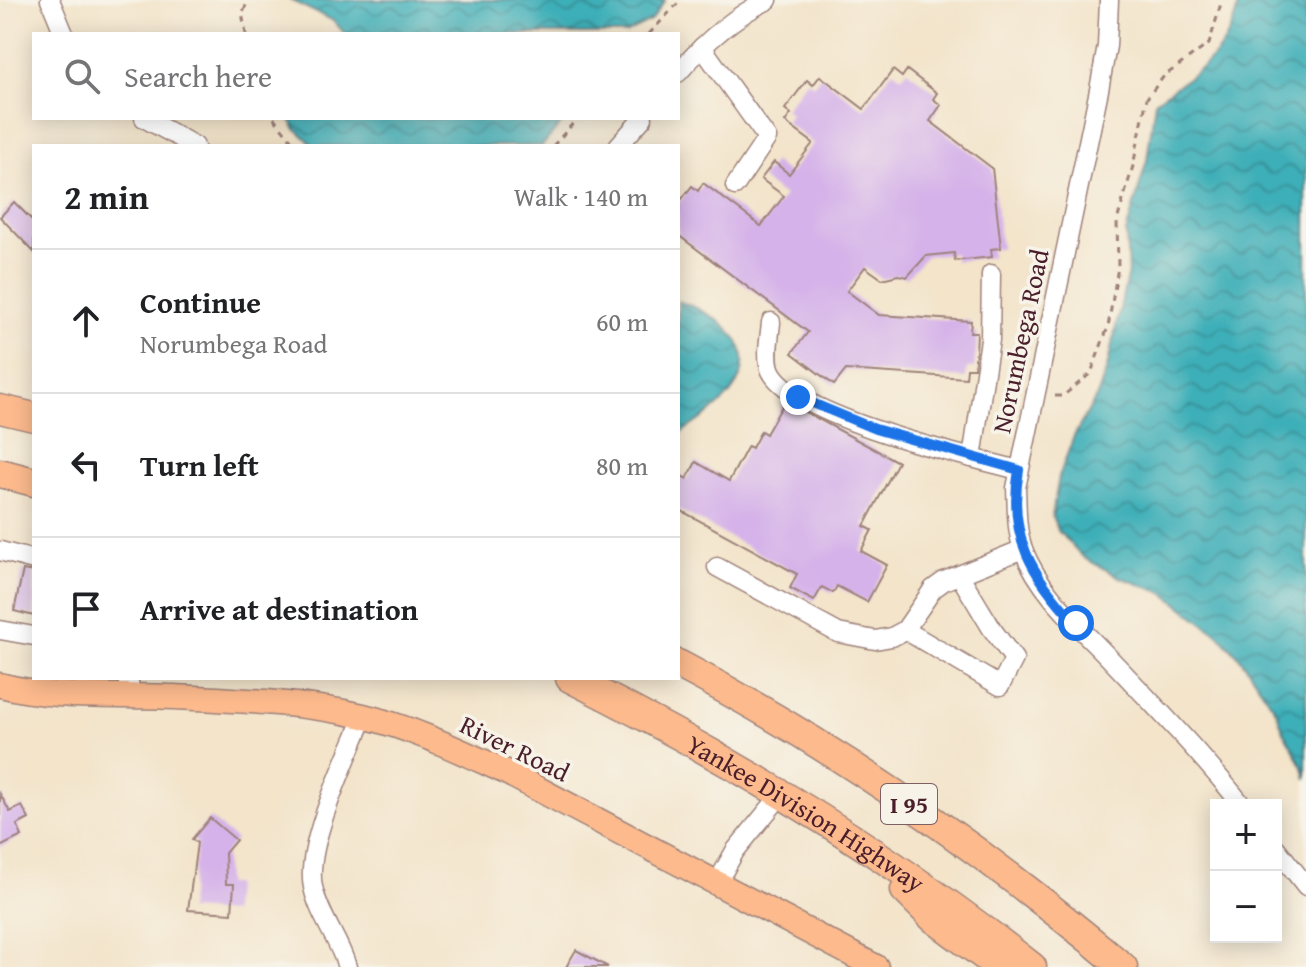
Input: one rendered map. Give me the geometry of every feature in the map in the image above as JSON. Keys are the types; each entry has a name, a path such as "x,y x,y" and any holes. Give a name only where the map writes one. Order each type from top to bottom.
{"highway":[{"path":"0,409 32,417"},
{"path":"0,473 32,481"},
{"name":"I 95","path":"680,665 775,719 897,796 986,858 1123,967"},
{"name":"Yankee Division Highway","path":"574,680 688,741 859,844 948,904 1032,967"},
{"path":"859,844 933,918 999,967"}],"main road":[{"name":"River Road","path":"0,688 32,692 129,687 288,704 364,717 415,732 491,765 876,967"}],"street":[{"path":"50,0 63,32"},
{"path":"680,71 702,47 737,18 768,0"},
{"name":"Norumbega Road","path":"1109,0 1107,46 1016,488 1023,549 1055,601 1201,756 1237,799"},
{"path":"702,47 767,138 735,186"},
{"path":"148,120 191,144"},
{"path":"620,144 641,120"},
{"path":"972,458 990,340 991,274"},
{"path":"771,322 770,368 782,386 798,397 875,429 1019,470"},
{"path":"717,567 838,633 875,640 892,637 905,630 933,589 944,581 1023,549"},
{"path":"0,551 32,559"},
{"path":"905,630 1000,686 1014,659 960,576"},
{"path":"0,630 32,636"},
{"path":"347,967 342,949 324,918 312,885 312,862 319,833 364,717"},
{"path":"717,883 741,843 780,796"},
{"path":"1282,856 1306,886"}],"path":[{"path":"246,32 242,13 249,0"},
{"path":"651,32 681,0"},
{"path":"1036,396 1063,396 1091,373 1108,327 1118,267 1117,221 1133,166 1147,98 1164,76 1209,44 1222,0"},
{"path":"276,120 294,144"},
{"path":"555,144 576,120"}],"water":[{"path":"290,0 665,0 652,20 630,32 343,32 334,21"},
{"path":"1239,0 1306,0 1306,779 1277,712 1241,659 1219,635 1164,593 1120,577 1084,558 1058,531 1052,516 1059,477 1074,436 1098,394 1107,368 1128,272 1126,233 1147,160 1155,101 1198,71 1219,49 1228,36"},
{"path":"291,120 564,120 544,144 312,144"},
{"path":"680,302 721,323 740,346 743,359 741,374 727,398 680,434"}],"building":[{"path":"893,70 902,77 907,70 937,93 933,99 941,105 930,121 992,168 1001,248 991,249 992,257 955,261 954,253 926,256 907,277 898,275 882,279 865,267 847,291 879,315 971,321 970,332 977,332 976,352 974,368 967,368 966,378 846,370 834,385 792,353 808,332 680,236 680,201 692,186 698,191 703,183 761,226 784,196 761,179 774,162 789,174 813,143 785,122 791,114 785,109 807,80 813,85 820,76 864,109"},
{"path":"14,202 32,220 32,250 0,217"},
{"path":"785,401 898,462 864,526 872,530 861,551 887,565 867,602 837,586 833,593 822,587 814,601 790,588 797,574 680,510 680,475 687,479 696,462 729,481 748,446 752,448 761,431 766,434"},
{"path":"23,570 32,572 32,616 14,611"},
{"path":"0,794 10,812 22,806 29,819 17,825 22,836 0,847"},
{"path":"210,818 236,840 225,853 226,884 234,884 232,913 188,910 197,843 192,839"},
{"path":"576,950 608,967 566,967"}],"route":[{"path":"798,397 875,429 1019,470 1017,510 1023,549 1055,601 1076,623"}]}
